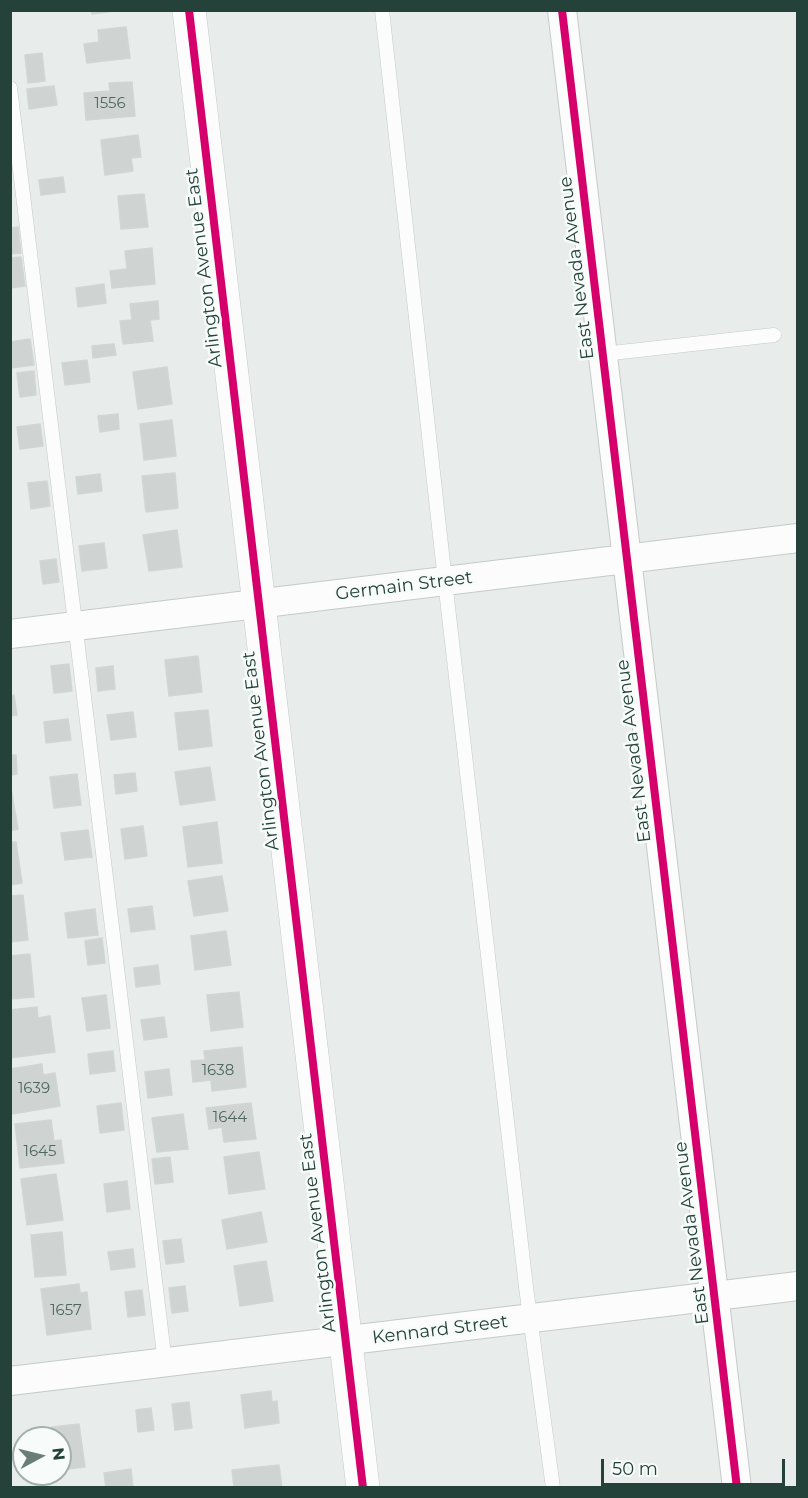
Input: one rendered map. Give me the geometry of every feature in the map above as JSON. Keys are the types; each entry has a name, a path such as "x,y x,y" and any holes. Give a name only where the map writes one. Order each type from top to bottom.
{"street":[{"name":"Arlington Avenue East","path":"189,10 363,1488"},
{"name":"East Nevada Avenue","path":"562,10 737,1488"},
{"name":"Germain Street","path":"10,634 798,538"},
{"name":"Kennard Street","path":"10,1381 798,1286"}],"lane":[{"path":"382,10 445,581 553,1488"},
{"path":"10,88 165,1363"},
{"path":"603,354 774,334"}],"building":[{"path":"91,10 122,10 92,14"},
{"path":"126,27 130,58 87,63 84,44 99,42 98,30"},
{"path":"42,53 45,81 28,83 25,55"},
{"path":"132,82 135,116 86,120 84,93 110,91 109,83"},
{"path":"54,86 57,105 29,109 27,89"},
{"path":"138,135 141,157 131,158 133,171 105,175 101,140"},
{"path":"63,177 65,192 41,195 39,180"},
{"path":"144,194 148,227 121,229 118,196"},
{"path":"18,227 21,253 10,254 10,228"},
{"path":"152,248 155,284 112,288 110,271 127,269 125,251"},
{"path":"21,257 25,286 10,288 10,258"},
{"path":"104,284 106,303 78,307 76,288"},
{"path":"158,301 159,319 150,320 153,341 123,344 120,321 132,320 130,304"},
{"path":"30,339 34,365 10,368 10,342"},
{"path":"114,344 116,355 93,358 92,346"},
{"path":"87,360 90,382 65,385 62,363"},
{"path":"167,367 172,404 138,409 133,372"},
{"path":"34,371 36,395 20,397 17,373"},
{"path":"118,414 119,429 100,432 98,416"},
{"path":"172,420 176,456 144,460 140,424"},
{"path":"40,424 43,446 20,449 17,427"},
{"path":"175,473 178,508 146,512 142,476"},
{"path":"100,474 102,491 78,494 76,477"},
{"path":"47,481 50,506 31,509 28,483"},
{"path":"177,530 182,567 149,571 143,535"},
{"path":"104,543 107,568 82,571 79,546"},
{"path":"56,559 59,582 43,584 40,561"},
{"path":"198,656 202,692 169,696 165,660"},
{"path":"69,664 72,691 54,693 51,666"},
{"path":"113,666 115,689 98,691 96,668"},
{"path":"14,695 17,715 10,716 10,696"},
{"path":"208,710 212,746 179,750 175,713"},
{"path":"133,712 136,737 111,740 107,715"},
{"path":"68,719 71,740 46,743 44,722"},
{"path":"10,755 16,755 17,774 10,775"},
{"path":"210,767 215,800 180,805 175,772"},
{"path":"135,773 137,791 116,794 114,775"},
{"path":"77,774 81,805 54,808 50,777"},
{"path":"10,783 18,829 10,831"},
{"path":"217,822 222,863 188,867 183,827"},
{"path":"143,826 147,856 125,859 121,829"},
{"path":"88,830 92,857 65,860 61,833"},
{"path":"10,842 16,842 22,883 10,885"},
{"path":"222,876 228,911 194,916 188,881"},
{"path":"23,895 28,940 10,942 10,896"},
{"path":"152,906 155,929 131,932 128,909"},
{"path":"95,909 98,935 68,938 65,913"},
{"path":"226,931 231,965 195,970 191,936"},
{"path":"102,938 105,963 88,965 85,941"},
{"path":"30,954 34,997 10,999 10,956"},
{"path":"158,965 160,984 136,987 134,968"},
{"path":"239,992 243,1027 211,1031 207,995"},
{"path":"106,995 110,1028 87,1031 82,998"},
{"path":"37,1007 38,1018 50,1016 55,1052 10,1058 10,1010"},
{"path":"164,1017 167,1037 144,1040 141,1020"},
{"path":"242,1047 246,1087 212,1091 211,1080 193,1082 191,1061 205,1060 204,1051"},
{"path":"113,1051 115,1071 90,1074 88,1054"},
{"path":"42,1064 43,1075 55,1073 60,1106 12,1114 10,1069"},
{"path":"169,1069 172,1095 148,1098 145,1072"},
{"path":"121,1103 124,1130 100,1133 97,1106"},
{"path":"251,1103 256,1139 224,1142 222,1127 209,1129 206,1108"},
{"path":"183,1114 188,1149 157,1152 152,1118"},
{"path":"51,1120 54,1141 61,1140 64,1163 20,1168 15,1124"},
{"path":"259,1152 265,1189 229,1194 224,1157"},
{"path":"170,1157 173,1182 155,1184 152,1159"},
{"path":"56,1174 63,1220 27,1225 21,1179"},
{"path":"127,1181 130,1209 107,1212 104,1184"},
{"path":"261,1212 267,1242 227,1249 222,1220"},
{"path":"62,1232 66,1275 35,1277 31,1235"},
{"path":"181,1239 184,1262 166,1264 163,1241"},
{"path":"133,1249 135,1267 111,1270 108,1252"},
{"path":"266,1261 273,1301 240,1306 234,1266"},
{"path":"79,1284 80,1293 87,1292 91,1329 47,1335 41,1289"},
{"path":"185,1286 188,1311 172,1313 169,1288"},
{"path":"142,1290 145,1315 128,1317 125,1292"},
{"path":"271,1391 272,1402 277,1401 279,1423 245,1428 241,1395"},
{"path":"189,1402 192,1428 175,1430 172,1404"},
{"path":"151,1408 154,1430 138,1432 136,1410"},
{"path":"79,1424 85,1467 72,1469 72,1426 61,1426"},
{"path":"279,1465 282,1488 234,1488 232,1470"},
{"path":"131,1469 133,1488 106,1488 104,1473"}],"cycle path":[{"path":"189,10 363,1488"},
{"path":"562,10 737,1488"}]}
